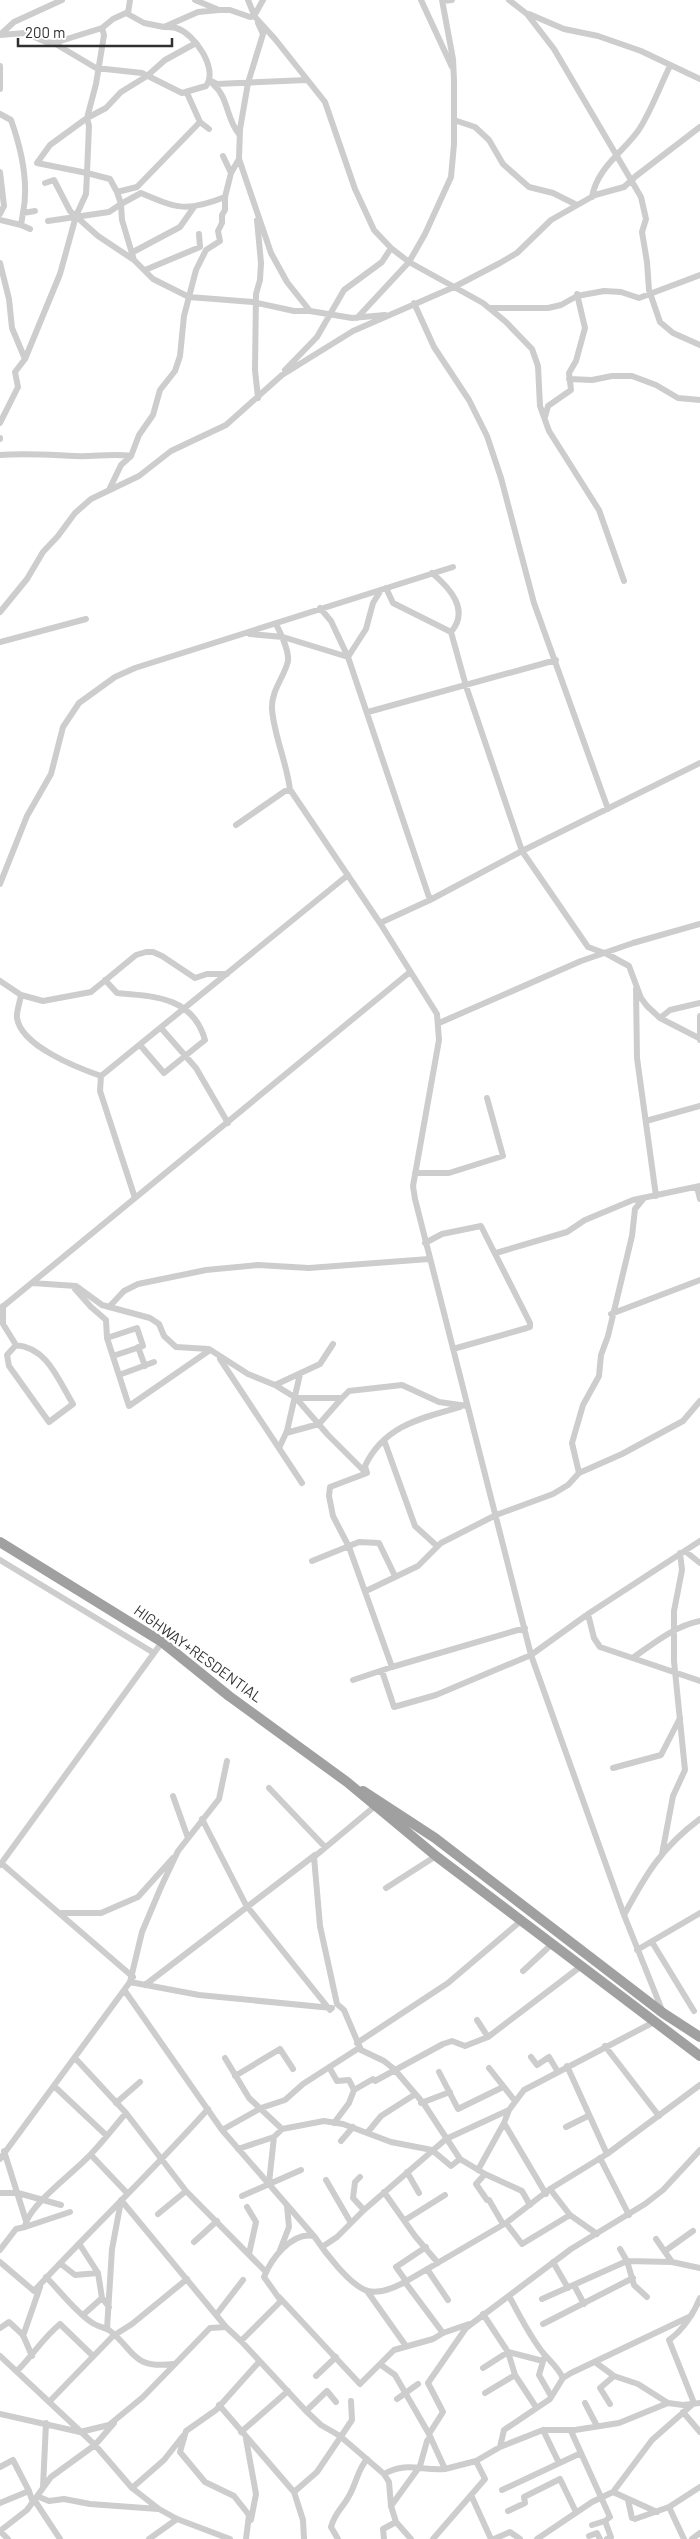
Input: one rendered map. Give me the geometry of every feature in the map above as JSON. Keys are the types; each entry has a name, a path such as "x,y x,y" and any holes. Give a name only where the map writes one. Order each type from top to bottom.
{"highway":[{"name":"HIGHWAY+RESDENTIAL","path":"0,1542 162,1642 229,1696 347,1782"},
{"path":"347,1782 374,1807 436,1856 522,1920 580,1967 700,2056"},
{"path":"347,1782 396,1810 435,1838 663,2013 700,2037"}],"street":[{"path":"0,35 14,22 62,0"},
{"path":"54,43 80,61 98,69 136,72 172,89 187,93 206,86 209,80 206,58 196,43 177,28 134,20 128,13 130,0"},
{"path":"195,0 220,10"},
{"path":"248,0 263,34 248,83 240,134 239,159 257,217 271,252 287,282 310,311"},
{"path":"255,17 263,0"},
{"path":"421,0 453,68"},
{"path":"357,318 409,262 425,234 451,177 454,120 453,68 443,1 452,0"},
{"path":"509,0 527,14 554,49 641,197 646,219 642,232 648,262 650,293 660,322 673,333 700,345"},
{"path":"164,27 198,12 230,10 255,17 275,39 325,102 331,115 349,174 368,219 391,248 409,262 489,308 506,322 535,353 540,406 545,420 555,441 598,510 624,581"},
{"path":"0,35 25,33 46,42 54,43 102,28 119,15 128,13"},
{"path":"527,14 564,29 598,36 641,51 700,79"},
{"path":"0,423 18,387 15,372 25,359 60,274 76,216 86,194 89,126 87,118 104,35 102,28"},
{"path":"196,43 166,60 147,76 121,92 106,108 87,118 50,145 37,162 110,179 121,204 122,220 133,256 153,278 189,297 257,303 294,311 310,311 357,318 391,314"},
{"path":"0,66 0,89"},
{"path":"592,196 604,168 634,135 644,120 670,66"},
{"path":"209,80 216,84 307,80"},
{"path":"209,80 220,90 231,125 240,134"},
{"path":"187,93 200,122 209,130"},
{"path":"0,114 11,120 18,140 25,201 21,225"},
{"path":"454,120 475,127 488,140 503,164 529,187 553,193 577,205"},
{"path":"117,192 136,186 200,122"},
{"path":"282,375 353,332 414,303 454,287 517,253 548,222 592,196 624,187 700,127"},
{"path":"223,156 231,173"},
{"path":"109,490 120,465 131,456 140,435 153,415 160,390 175,371 196,270 203,255 220,241 218,231 222,224 222,215 225,210 225,197 231,173 239,159"},
{"path":"0,172 4,206 0,214"},
{"path":"44,184 54,180 70,212 98,236 133,256"},
{"path":"48,221 109,212 141,193 172,206 194,207 225,197"},
{"path":"133,256 180,227 194,207"},
{"path":"23,213 35,211"},
{"path":"257,217 261,263 260,280 256,294 255,370 258,398"},
{"path":"0,220 30,229"},
{"path":"144,270 200,247 199,234"},
{"path":"0,612 27,579 43,552 75,513 91,499 139,476 171,451 226,425 282,375 317,337 344,290 382,262 391,248"},
{"path":"0,263 9,299 12,328 25,359"},
{"path":"489,308 548,308 561,305 577,295 604,291 621,292 639,298 700,275"},
{"path":"545,420 546,408 571,390 569,373 576,361 585,328 577,295"},
{"path":"414,303 434,347 470,400 487,436 501,478 534,603 556,660 608,810"},
{"path":"569,379 592,380 612,376 632,376 656,385 678,398 700,400"},
{"path":"0,455 34,452 77,456 112,454 131,456"},
{"path":"0,884 27,816 51,774 64,727 79,702 116,677 135,668 453,567"},
{"path":"432,573 444,583 457,601 460,612 458,624 451,632"},
{"path":"383,589 394,603 451,632 466,686 522,851 588,947 607,954 629,966 644,1003 660,1018 700,1039 700,1016"},
{"path":"348,657 366,629 373,603 383,589"},
{"path":"320,608 331,621 348,657 430,900"},
{"path":"0,642 86,619"},
{"path":"276,624 282,637 288,661 277,683 272,709 288,770 290,790 380,923 433,1006 439,1023 439,1040 413,1190 453,1349 464,1406 496,1515 531,1655 624,1915 663,2013"},
{"path":"246,634 282,637 348,657"},
{"path":"368,712 556,660"},
{"path":"380,923 430,900 522,851 608,810 700,762"},
{"path":"236,825 290,790"},
{"path":"135,1198 100,1092 101,1076 348,876"},
{"path":"439,1023 581,961 607,954 633,943 700,924"},
{"path":"0,981 21,995 42,1001 91,992 136,955 146,952 162,956 195,978 207,974 227,974"},
{"path":"16,1345 3,1324 2,1308 410,972"},
{"path":"105,980 117,993 156,996 170,1000 184,1008 201,1027 205,1040 164,1073 140,1044"},
{"path":"636,982 637,1058 656,1196"},
{"path":"21,995 18,1018 25,1033 56,1057 101,1076"},
{"path":"660,1018 670,1010 700,1003"},
{"path":"160,1028 196,1068 228,1123"},
{"path":"416,1173 449,1173 504,1156 487,1098"},
{"path":"646,1121 700,1106"},
{"path":"496,1252 567,1232 598,1214 644,1198 698,1186 700,1199"},
{"path":"578,1473 572,1443 583,1405 599,1376 601,1355 608,1336 611,1314 632,1236 635,1209 644,1198"},
{"path":"425,1243 442,1234 481,1226 496,1252 530,1327 453,1349"},
{"path":"109,1307 124,1291 138,1284 206,1270 258,1265 309,1268 429,1259"},
{"path":"611,1314 700,1280"},
{"path":"32,1283 73,1285 109,1307 139,1313 150,1318 159,1324 164,1336 176,1347 210,1350 248,1374 275,1385 295,1397 318,1424 367,1474"},
{"path":"73,1285 91,1307 106,1320 107,1338 129,1406 210,1350"},
{"path":"107,1338 137,1328 143,1346 113,1356"},
{"path":"275,1385 320,1364 334,1344"},
{"path":"16,1345 26,1346 38,1352 51,1365 73,1404 49,1422 9,1366 7,1355 16,1345"},
{"path":"138,1347 145,1366"},
{"path":"218,1356 302,1483"},
{"path":"119,1375 154,1362"},
{"path":"279,1448 286,1433 300,1374"},
{"path":"286,1433 318,1424 349,1391 402,1385 439,1402 464,1406"},
{"path":"295,1397 342,1398"},
{"path":"366,1591 418,1566 438,1546 496,1515 553,1494 568,1485 578,1473 622,1454 683,1421 700,1401"},
{"path":"367,1474 364,1466 373,1449 408,1422 464,1406"},
{"path":"384,1440 414,1526 438,1546"},
{"path":"367,1474 330,1487 328,1496 333,1516 349,1547 392,1667"},
{"path":"382,1672 394,1707 436,1695 531,1655 588,1614 700,1541"},
{"path":"312,1561 359,1542 379,1543 395,1576"},
{"path":"682,1552 700,1563"},
{"path":"662,1854 673,1796 685,1770 675,1672 674,1630 674,1611 682,1570 682,1552"},
{"path":"0,1560 154,1653"},
{"path":"588,1614 594,1638 600,1647 700,1681"},
{"path":"634,1657 674,1630 700,1620"},
{"path":"353,1680 525,1628"},
{"path":"162,1642 1,1864 60,1913 132,1980 145,1985 198,1995 330,2010 337,2004"},
{"path":"613,1768 661,1755 680,1718"},
{"path":"60,1913 101,1913 138,1896 178,1851 219,1799 227,1761"},
{"path":"269,1788 325,1847"},
{"path":"173,1796 188,1838"},
{"path":"145,1985 325,1847 374,1807"},
{"path":"202,1819 248,1906 330,2010"},
{"path":"624,1915 642,1882 671,1841 700,1819"},
{"path":"0,2159 4,2151 132,1980 142,1932 178,1851"},
{"path":"314,1855 319,1920 337,2004 344,2010 358,2045 394,2069 415,2092 460,2159 484,2174 522,2191 530,2205"},
{"path":"386,1888 436,1856"},
{"path":"637,1950 700,1913"},
{"path":"222,2130 261,2108 285,2100 302,2084 448,1983 522,1920"},
{"path":"652,1942 694,2012"},
{"path":"523,1971 552,1944"},
{"path":"334,2123 349,2103 354,2090 373,2080 375,2081 443,2044 452,2041 465,2046 488,2037 580,1967"},
{"path":"125,1991 222,2130 270,2183 287,2206 352,2281 366,2290 406,2346"},
{"path":"477,2020 488,2037"},
{"path":"478,2170 504,2123 508,2110 524,2090 654,2022"},
{"path":"605,2046 659,2116"},
{"path":"235,2076 280,2049 293,2069"},
{"path":"531,2057 537,2065 548,2058 558,2072"},
{"path":"75,2058 126,2113 186,2190 266,2272"},
{"path":"225,2058 250,2098 282,2129"},
{"path":"567,2066 629,2215"},
{"path":"329,2067 337,2081 349,2080 354,2090"},
{"path":"489,2068 514,2101"},
{"path":"439,2072 458,2109 503,2087"},
{"path":"116,2102 140,2082"},
{"path":"366,2290 379,2292 406,2282 504,2223 604,2156 700,2085"},
{"path":"54,2086 106,2135"},
{"path":"367,2132 381,2116 415,2092"},
{"path":"421,2103 450,2092"},
{"path":"0,2262 34,2291 121,2200 163,2160 208,2109"},
{"path":"322,2247 337,2237 384,2192 446,2139 508,2110"},
{"path":"26,2224 43,2199 91,2155 126,2113"},
{"path":"566,2127 588,2116"},
{"path":"238,2149 274,2137 282,2129 324,2121 353,2127 391,2142 432,2150 451,2166 460,2159"},
{"path":"504,2123 548,2192 570,2215 597,2234"},
{"path":"341,2141 353,2127"},
{"path":"270,2183 274,2137"},
{"path":"391,2506 420,2466 424,2449 443,2412 428,2383 453,2345 473,2322 553,2262 629,2215 663,2190 700,2150"},
{"path":"4,2151 26,2224"},
{"path":"91,2155 128,2193"},
{"path":"242,2196 301,2170"},
{"path":"407,2172 419,2193"},
{"path":"484,2174 476,2184 504,2223 522,2244 570,2215"},
{"path":"360,2177 355,2182 353,2198 364,2210"},
{"path":"326,2180 350,2223"},
{"path":"158,2214 186,2190"},
{"path":"384,2192 415,2236 438,2262"},
{"path":"0,2193 18,2193 61,2205"},
{"path":"405,2220 445,2195"},
{"path":"121,2200 226,2327 306,2411 321,2425 340,2436 384,2474 389,2482 391,2506 396,2522 411,2539"},
{"path":"107,2330 112,2249 121,2200"},
{"path":"241,2341 281,2300 264,2277 280,2251 289,2227 287,2206"},
{"path":"248,2207 256,2222 248,2254"},
{"path":"0,2250 16,2228 70,2212"},
{"path":"194,2242 217,2221"},
{"path":"665,2251 694,2232"},
{"path":"280,2251 303,2235 314,2236"},
{"path":"656,2239 672,2262"},
{"path":"80,2245 98,2272 102,2298 108,2307"},
{"path":"426,2247 396,2267 443,2333"},
{"path":"620,2250 627,2261 634,2285 647,2298"},
{"path":"542,2299 627,2261 672,2262 700,2268"},
{"path":"553,2262 584,2304"},
{"path":"60,2264 75,2275 98,2272"},
{"path":"427,2270 448,2300"},
{"path":"543,2324 633,2278"},
{"path":"50,2401 113,2336 132,2324 187,2279"},
{"path":"44,2280 92,2323 107,2330 129,2353 143,2363 156,2366 174,2364"},
{"path":"23,2336 44,2280"},
{"path":"216,2315 243,2280"},
{"path":"277,2294 360,2384 394,2350 433,2339 443,2333 473,2322"},
{"path":"509,2296 544,2358 539,2375 551,2396"},
{"path":"84,2315 102,2298"},
{"path":"697,2403 669,2340 676,2335 700,2298"},
{"path":"483,2314 508,2352 515,2375 536,2407"},
{"path":"500,2447 504,2430 551,2396 563,2378 690,2316"},
{"path":"0,2328 9,2322 23,2336 32,2356"},
{"path":"17,2371 32,2356 46,2337 60,2324 93,2356"},
{"path":"8,2539 0,2531 14,2521 36,2500 59,2470 94,2445 210,2328 226,2327"},
{"path":"483,2368 508,2352 544,2358 557,2365 563,2378"},
{"path":"0,2356 50,2401 94,2445 132,2488 159,2509 177,2519 230,2539"},
{"path":"316,2376 336,2357"},
{"path":"132,2488 164,2460 186,2432 216,2410 259,2362"},
{"path":"595,2362 614,2376 638,2384 668,2403 682,2405 697,2403"},
{"path":"381,2365 394,2375 406,2392 430,2435 445,2469"},
{"path":"485,2393 515,2375"},
{"path":"610,2404 600,2388 614,2376"},
{"path":"397,2399 418,2384"},
{"path":"244,2435 288,2391"},
{"path":"306,2411 327,2391 336,2402"},
{"path":"294,2492 316,2472 352,2420 351,2401"},
{"path":"585,2403 597,2426"},
{"path":"384,2474 396,2467 420,2466 429,2470 445,2469 476,2461 500,2447 543,2430 571,2431 619,2423 668,2403"},
{"path":"537,2539 576,2512 612,2492 652,2440 697,2403"},
{"path":"219,2405 294,2492 303,2520 304,2539"},
{"path":"684,2412 700,2432"},
{"path":"0,2414 80,2432 115,2422"},
{"path":"43,2490 46,2423"},
{"path":"543,2430 559,2463"},
{"path":"571,2431 610,2517 605,2521 592,2525"},
{"path":"186,2432 180,2452 205,2482 234,2496 248,2515 247,2539"},
{"path":"244,2435 256,2494 247,2539"},
{"path":"502,2490 581,2453"},
{"path":"338,2539 331,2527 335,2514 348,2498 360,2474 361,2466 367,2459"},
{"path":"0,2467 13,2460 29,2491 60,2539"},
{"path":"433,2539 485,2479 476,2461"},
{"path":"508,2511 525,2502 524,2497 560,2479 576,2512"},
{"path":"628,2500 632,2518 635,2519 669,2507 700,2487"},
{"path":"0,2503 29,2491"},
{"path":"612,2492 657,2512"},
{"path":"471,2495 492,2539 510,2532 520,2539"},
{"path":"36,2500 64,2499 90,2504 159,2509"},
{"path":"669,2507 684,2539"},
{"path":"149,2539 177,2519"},
{"path":"605,2521 611,2538"},
{"path":"384,2539 383,2529 396,2522"},
{"path":"589,2536 597,2533 600,2539"},
{"path":"692,2539 700,2533"}]}
